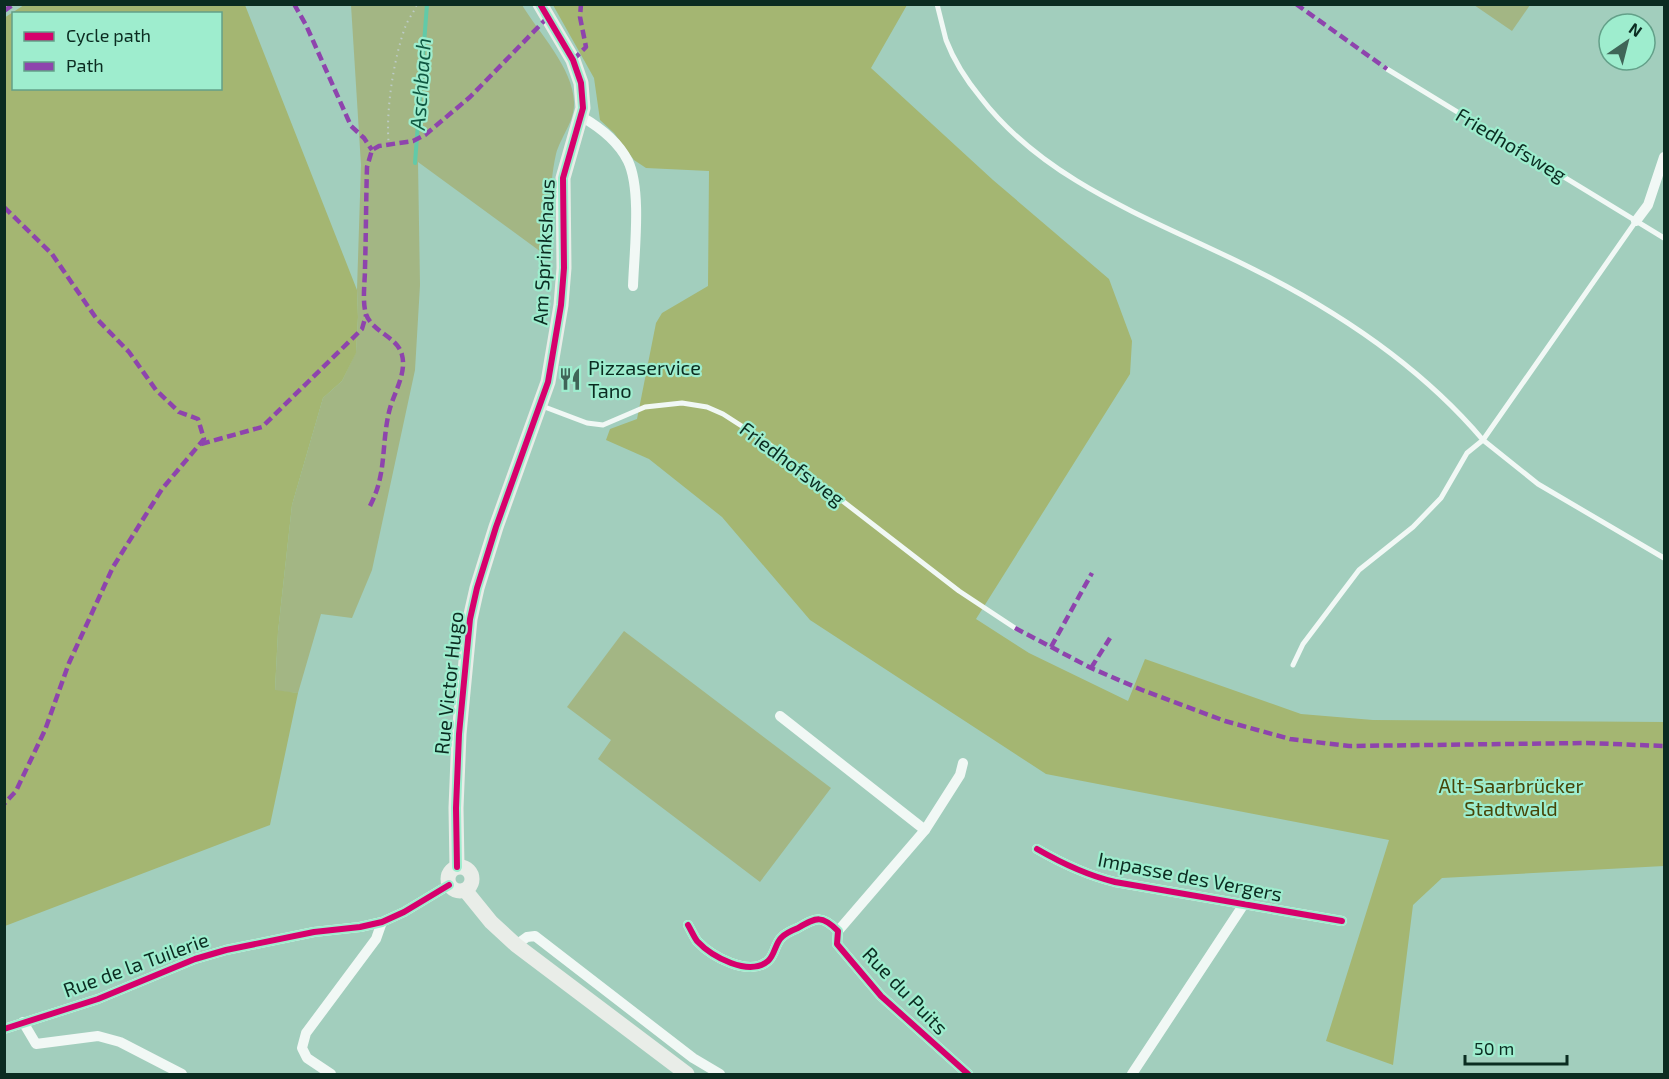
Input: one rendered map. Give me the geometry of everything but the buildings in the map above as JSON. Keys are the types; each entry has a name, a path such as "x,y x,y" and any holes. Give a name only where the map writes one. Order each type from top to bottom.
{"street":[{"name":"Am Sprinkshaus","path":"528,439 548,382 561,305 564,268 563,178 582,117 583,95 573,60 540,4"},
{"path":"582,117 606,133 617,145 628,162 633,177 636,224 633,286"},
{"path":"1636,221 1648,205 1665,157"},
{"name":"Rue Victor Hugo","path":"449,885 448,874 457,867 456,808 459,734 470,619 496,527 528,439"},
{"path":"780,716 925,831"},
{"path":"688,925 697,941 722,959 741,967 754,967 769,960 781,937 812,920 820,918 838,931 925,831 960,775 963,763"},
{"name":"Impasse des Vergers","path":"1037,849 1064,865 1090,876 1114,882 1342,921"},
{"path":"449,885 454,890 465,890 471,883 472,876 466,868 457,867"},
{"name":"Rue de la Tuilerie","path":"4,1029 98,999 185,962 226,950 314,932 382,922 404,912 449,885"},
{"path":"465,890 491,922 516,945 687,1074"},
{"name":"Impasse des Vergers","path":"1132,1074 1244,904"},
{"path":"331,1074 308,1058 302,1048 306,1033 376,939 382,922"},
{"name":"Rue du Puits","path":"838,931 837,944 881,996 968,1074"},
{"path":"516,945 527,937 536,936 693,1058 720,1074"},
{"path":"23,1022 36,1044 98,1036 120,1042 182,1074"}],"lane":[{"path":"937,4 947,41 967,80 992,112 1023,144 1060,172 1120,205 1256,270 1334,313 1401,362 1461,414 1483,440 1538,484 1665,558"},
{"name":"Friedhofsweg","path":"1387,69 1665,238"},
{"path":"1293,665 1303,644 1359,570 1413,527 1441,498 1467,453 1483,440 1636,221"},
{"name":"Friedhofsweg","path":"541,405 587,423 603,425 645,407 682,403 707,407 723,414 765,441 959,591 1015,628"}],"path":[{"path":"389,146 388,122 400,44 417,4"}],"green space":[{"path":"24,5 245,5 357,290 358,317 356,353 342,381 323,398 292,505 278,632 275,690 298,693 270,825 5,926 4,18 12,13 12,90 222,90 222,12 13,12"},
{"path":"351,5 522,5 554,51 568,76 574,109 558,147 553,167 552,260 418,162 420,285 415,370 372,570 352,618 321,614 298,693 275,691 278,632 292,505 323,398 342,381 356,352 361,165"},
{"name":"Alt-Saarbrücker Stadtwald","path":"553,5 907,5 871,68 993,180 1109,279 1132,341 1130,374 976,619 1029,653 1128,701 1145,659 1301,714 1373,720 1664,722 1664,866 1442,878 1413,905 1393,1065 1326,1041 1389,840 1046,774 810,620 722,517 649,459 606,440 610,429 637,419 656,323 662,313 708,286 709,171 646,168 634,160 614,133 600,120 594,78"},
{"path":"1474,5 1530,5 1512,31"},
{"path":"624,631 831,788 760,882 598,759 611,740 567,707"}],"waterway":[{"name":"Aschbach","path":"415,163 427,4"}],"marked path":[{"path":"4,11 14,4"},
{"path":"294,4 306,25 351,126 364,138 372,150"},
{"path":"573,60 586,47 580,17 581,4"},
{"path":"1296,4 1387,69"},
{"path":"370,506 379,482 389,412 403,369 400,349 369,320 365,309 367,167 372,150 379,146 413,141 425,135 470,97 547,18"},
{"path":"4,207 52,254 96,318 129,352 156,390 179,412 198,419 204,439 162,489 113,567 69,663 45,730 16,791 4,804"},
{"path":"201,444 262,427 362,329 366,315"},
{"path":"1051,647 1092,573"},
{"path":"1015,628 1091,668 1142,690 1225,721 1290,739 1349,746 1587,743 1664,746"},
{"path":"1091,668 1110,638"}],"cycle path":[{"path":"457,867 456,808 459,734 470,619 496,527 548,382 561,305 564,268 563,178 583,108 581,83 573,60 540,4"},
{"path":"1037,849 1056,860 1115,882 1342,921"},
{"path":"4,1029 98,999 195,959 226,950 314,932 382,922 404,912 449,885"},
{"path":"688,925 697,941 712,953 731,963 751,967 768,961 780,940 788,933 815,920 828,922 838,931 837,944 881,996 968,1074"}],"place":[{"name":"Pizzaservice Tano","path":"570,379"}]}
